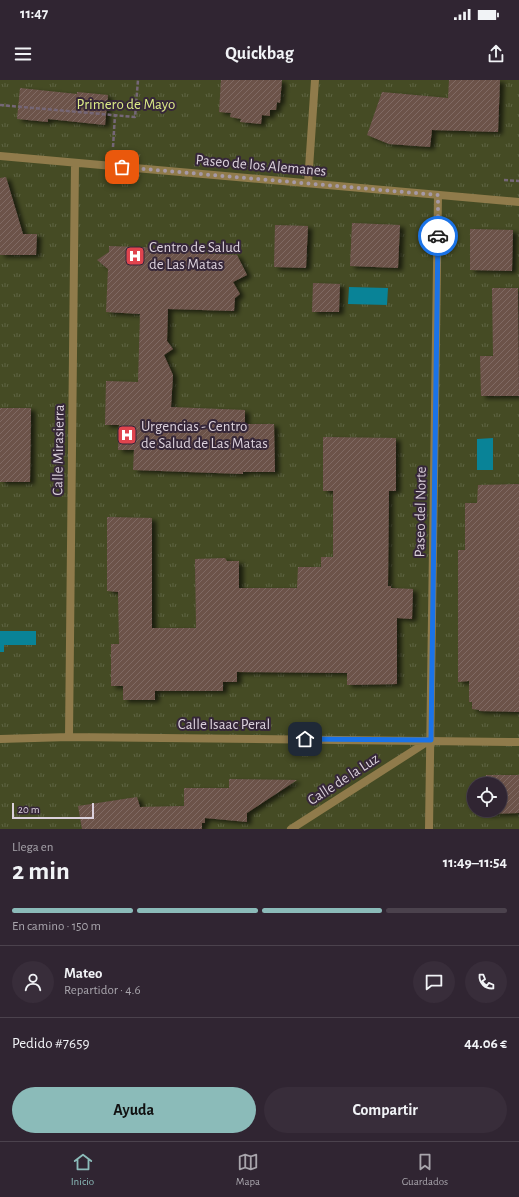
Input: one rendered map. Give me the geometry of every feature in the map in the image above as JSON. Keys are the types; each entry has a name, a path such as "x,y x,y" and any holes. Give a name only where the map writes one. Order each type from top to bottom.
{"street":[{"path":"308,183 315,80"},
{"name":"Paseo de los Alemanes","path":"0,156 519,202"},
{"name":"Calle Mirasierra","path":"69,737 75,163"},
{"name":"Paseo del Norte","path":"429,829 438,195"},
{"name":"Calle Isaac Peral","path":"0,739 69,737 519,742"},
{"name":"Calle de la Luz","path":"291,829 431,740"}],"path":[{"path":"0,105 135,117 138,80"},
{"path":"113,148 115,115"}],"green space":[{"name":"Primero de Mayo","path":"0,80 519,80 519,829 0,829"}],"water":[{"path":"349,287 388,288 387,305 348,304"},
{"path":"493,438 493,470 477,470 477,439"},
{"path":"0,631 36,631 36,645 4,645 4,652 0,652"}],"building":[{"path":"221,80 282,80 280,103 277,102 276,110 270,110 270,116 262,115 261,124 240,122 241,119 230,117 231,113 219,112"},
{"path":"449,80 500,80 498,132 432,130 430,147 389,144 367,135 382,92 448,98"},
{"path":"20,88 77,94 77,92 108,95 105,125 48,119 48,122 17,119"},
{"path":"6,177 23,234 37,234 36,255 0,255 0,178"},
{"path":"352,223 400,225 398,268 350,266"},
{"path":"275,225 308,226 306,268 274,267"},
{"path":"470,229 513,230 512,271 470,270"},
{"path":"109,246 194,249 194,253 237,255 247,275 233,282 240,294 235,298 234,311 168,309 167,341 173,349 164,355 173,375 171,407 245,410 245,424 274,424 275,472 243,472 243,474 133,470 134,450 118,450 119,425 105,425 106,381 138,382 140,314 106,312 108,269 97,260 109,252"},
{"path":"313,283 340,284 339,312 312,312"},
{"path":"492,288 518,288 519,396 481,396 480,356 493,356"},
{"path":"0,408 31,408 30,482 0,482"},
{"path":"323,437 396,438 396,491 389,491 388,586 391,586 391,588 413,589 412,619 397,618 397,684 347,685 347,673 237,672 237,682 223,682 223,691 155,691 155,700 123,700 123,686 111,686 111,644 119,644 118,592 107,591 107,517 152,518 152,628 196,628 195,559 225,558 227,561 239,561 239,588 297,588 298,567 321,567 321,557 333,557 333,491 323,491"},
{"path":"519,484 519,712 479,711 472,709 472,702 469,702 469,681 458,682 458,550 465,550 465,503 477,503 478,485"},
{"path":"486,775 519,775 519,813 507,813 507,777 486,777"},
{"path":"229,779 297,780 247,813 247,822 205,818 205,823 202,823 202,829 82,829 78,806 137,797 140,807 184,806 184,788 229,788"}],"way so far":[{"path":"122,167 438,195 438,236"}],"place":[{"name":"Centro de Salud de Las Matas","path":"135,256"},
{"name":"Urgencias - Centro de Salud de Las Matas","path":"127,435"}],"route":[{"path":"305,739 431,740 438,236"}]}
